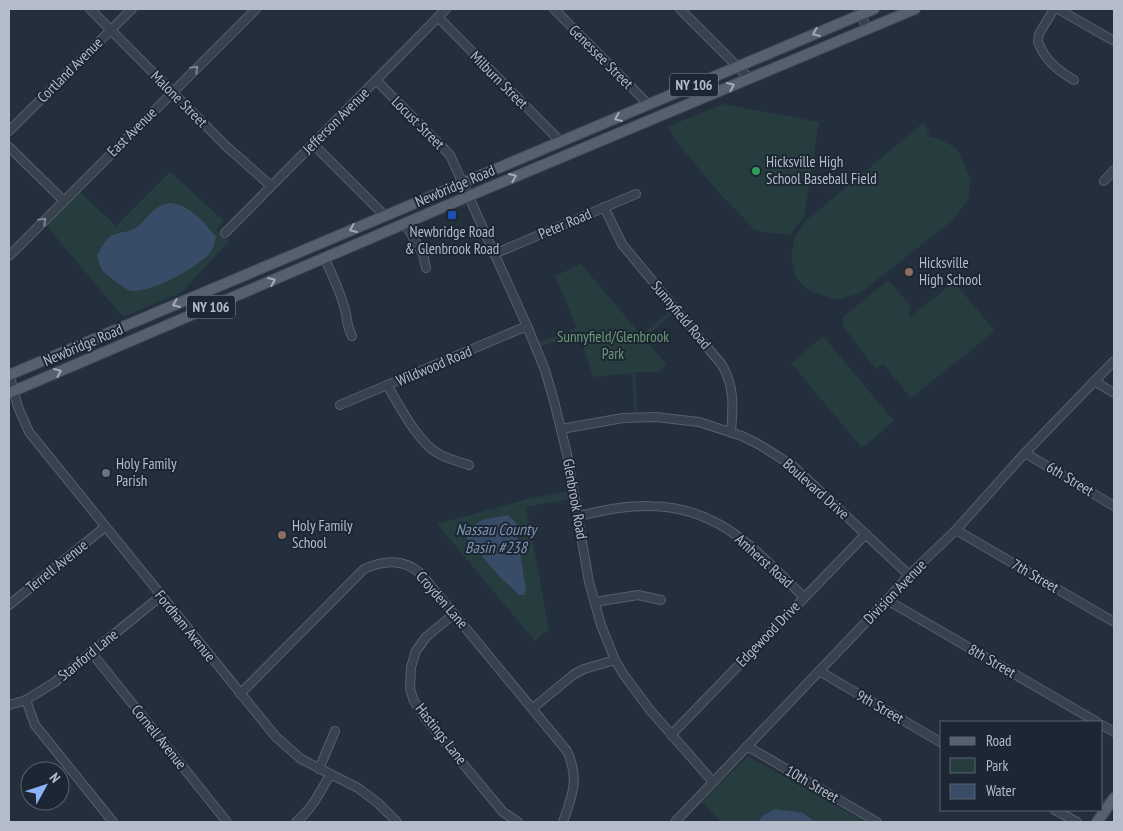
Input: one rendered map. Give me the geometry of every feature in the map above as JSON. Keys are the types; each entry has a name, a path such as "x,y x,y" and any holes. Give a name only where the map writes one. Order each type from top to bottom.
{"main road":[{"name":"Newbridge Road","path":"9,374 649,105 859,12 874,9"},
{"name":"Newbridge Road","path":"11,392 326,259 468,196 914,9"},
{"path":"237,278 244,293"},
{"path":"1097,822 1114,798"}],"street":[{"name":"Malone Street","path":"90,9 226,146 271,186"},
{"name":"Cortland Avenue","path":"9,131 132,9"},
{"name":"East Avenue","path":"9,256 256,9"},
{"name":"Jefferson Avenue","path":"225,233 446,9"},
{"name":"Genessee Street","path":"554,9 649,105"},
{"path":"680,9 749,78"},
{"path":"1074,80 1051,64 1038,42 1039,34 1056,9 1114,41"},
{"path":"859,12 867,28"},
{"name":"Milburn Street","path":"438,17 561,142"},
{"name":"Locust Street","path":"376,80 450,155 468,196"},
{"path":"313,144 385,216"},
{"path":"9,147 64,201"},
{"path":"1104,180 1114,170"},
{"name":"Peter Road","path":"494,254 636,194"},
{"name":"Glenbrook Road","path":"468,196 527,326 544,370 561,429 589,582 600,624 615,660 636,691 712,782"},
{"name":"Sunnyfield Road","path":"604,207 622,244 727,372 733,395 731,432"},
{"path":"405,224 423,254 426,268"},
{"path":"326,259 344,304 346,323 352,336"},
{"name":"Wildwood Road","path":"340,405 527,326"},
{"name":"Division Avenue","path":"675,822 909,575 956,530 1025,453 1114,361"},
{"name":"Fordham Avenue","path":"9,374 11,392 29,432 283,745 301,759 358,788 378,803 397,822"},
{"path":"1094,381 1114,393"},
{"path":"387,385 408,422 426,444 440,455 469,465"},
{"name":"Boulevard Drive","path":"561,429 624,418 656,417 699,422 760,444 793,466 909,575"},
{"name":"6th Street","path":"1025,453 1114,506"},
{"name":"Amherst Road","path":"578,516 623,508 650,506 674,508 694,513 722,525 742,539 804,598"},
{"name":"Terrell Avenue","path":"9,605 105,527"},
{"name":"7th Street","path":"956,530 1114,622"},
{"name":"Edgewood Drive","path":"671,735 866,534"},
{"name":"Croyden Lane","path":"240,694 364,569 375,564 396,561 415,568 567,751 572,760 575,785 563,822"},
{"name":"Stanford Lane","path":"9,705 26,700 55,682 161,596"},
{"path":"595,602 638,596 661,600"},
{"name":"8th Street","path":"887,600 1095,721"},
{"name":"Hastings Lane","path":"454,614 426,638 416,651 411,668 410,689 414,701 425,718 503,812 518,822"},
{"name":"Cornell Avenue","path":"91,652 227,822"},
{"path":"533,708 573,675 584,669 615,660"},
{"name":"9th Street","path":"819,671 940,742"},
{"path":"26,700 35,725 113,822"},
{"path":"1103,726 1114,732"},
{"path":"319,769 335,730"},
{"name":"10th Street","path":"747,746 877,822"},
{"path":"296,822 313,805 330,774"},
{"path":"1057,811 1077,822"}],"green space":[{"name":"Hicksville High School Baseball Field","path":"723,104 819,122 804,218 791,235 763,232 754,229 721,195 680,146 667,127"},
{"path":"923,123 930,132 927,136 942,140 957,149 971,179 968,200 953,220 860,293 837,300 808,290 796,277 791,256 795,236 807,220"},
{"path":"170,172 224,221 216,230 229,241 182,292 123,317 46,225 79,191 116,226"},
{"name":"Sunnyfield/Glenbrook Park","path":"581,264 641,335 673,309 675,312 644,338 667,365 659,372 635,372 637,416 635,416 632,373 593,377 579,333 540,347 538,343 577,328 555,276"},
{"path":"888,280 910,305 909,318 954,282 995,331 911,398 883,364 876,369 842,325 843,317"},
{"path":"823,336 894,421 862,448 791,363"},
{"path":"570,491 571,499 526,507 549,629 535,641 437,524 528,499"},
{"path":"748,756 865,822 721,822 702,802"}],"water":[{"path":"170,203 184,207 201,220 216,237 214,246 202,261 172,279 150,288 129,290 103,271 97,256 104,243 110,237 136,228 155,209"},
{"name":"Nassau County Basin #238","path":"508,515 517,524 526,590 524,595 519,595 500,577 466,538 467,530 482,520"},
{"path":"775,809 803,813 815,822 758,822 762,816"}],"place":[{"name":"Hicksville High School Baseball Field","path":"756,171"},
{"name":"Newbridge Road & Glenbrook Road","path":"452,215"},
{"name":"Hicksville High School","path":"909,272"},
{"name":"Holy Family Parish","path":"106,473"},
{"name":"Holy Family School","path":"282,535"}]}
